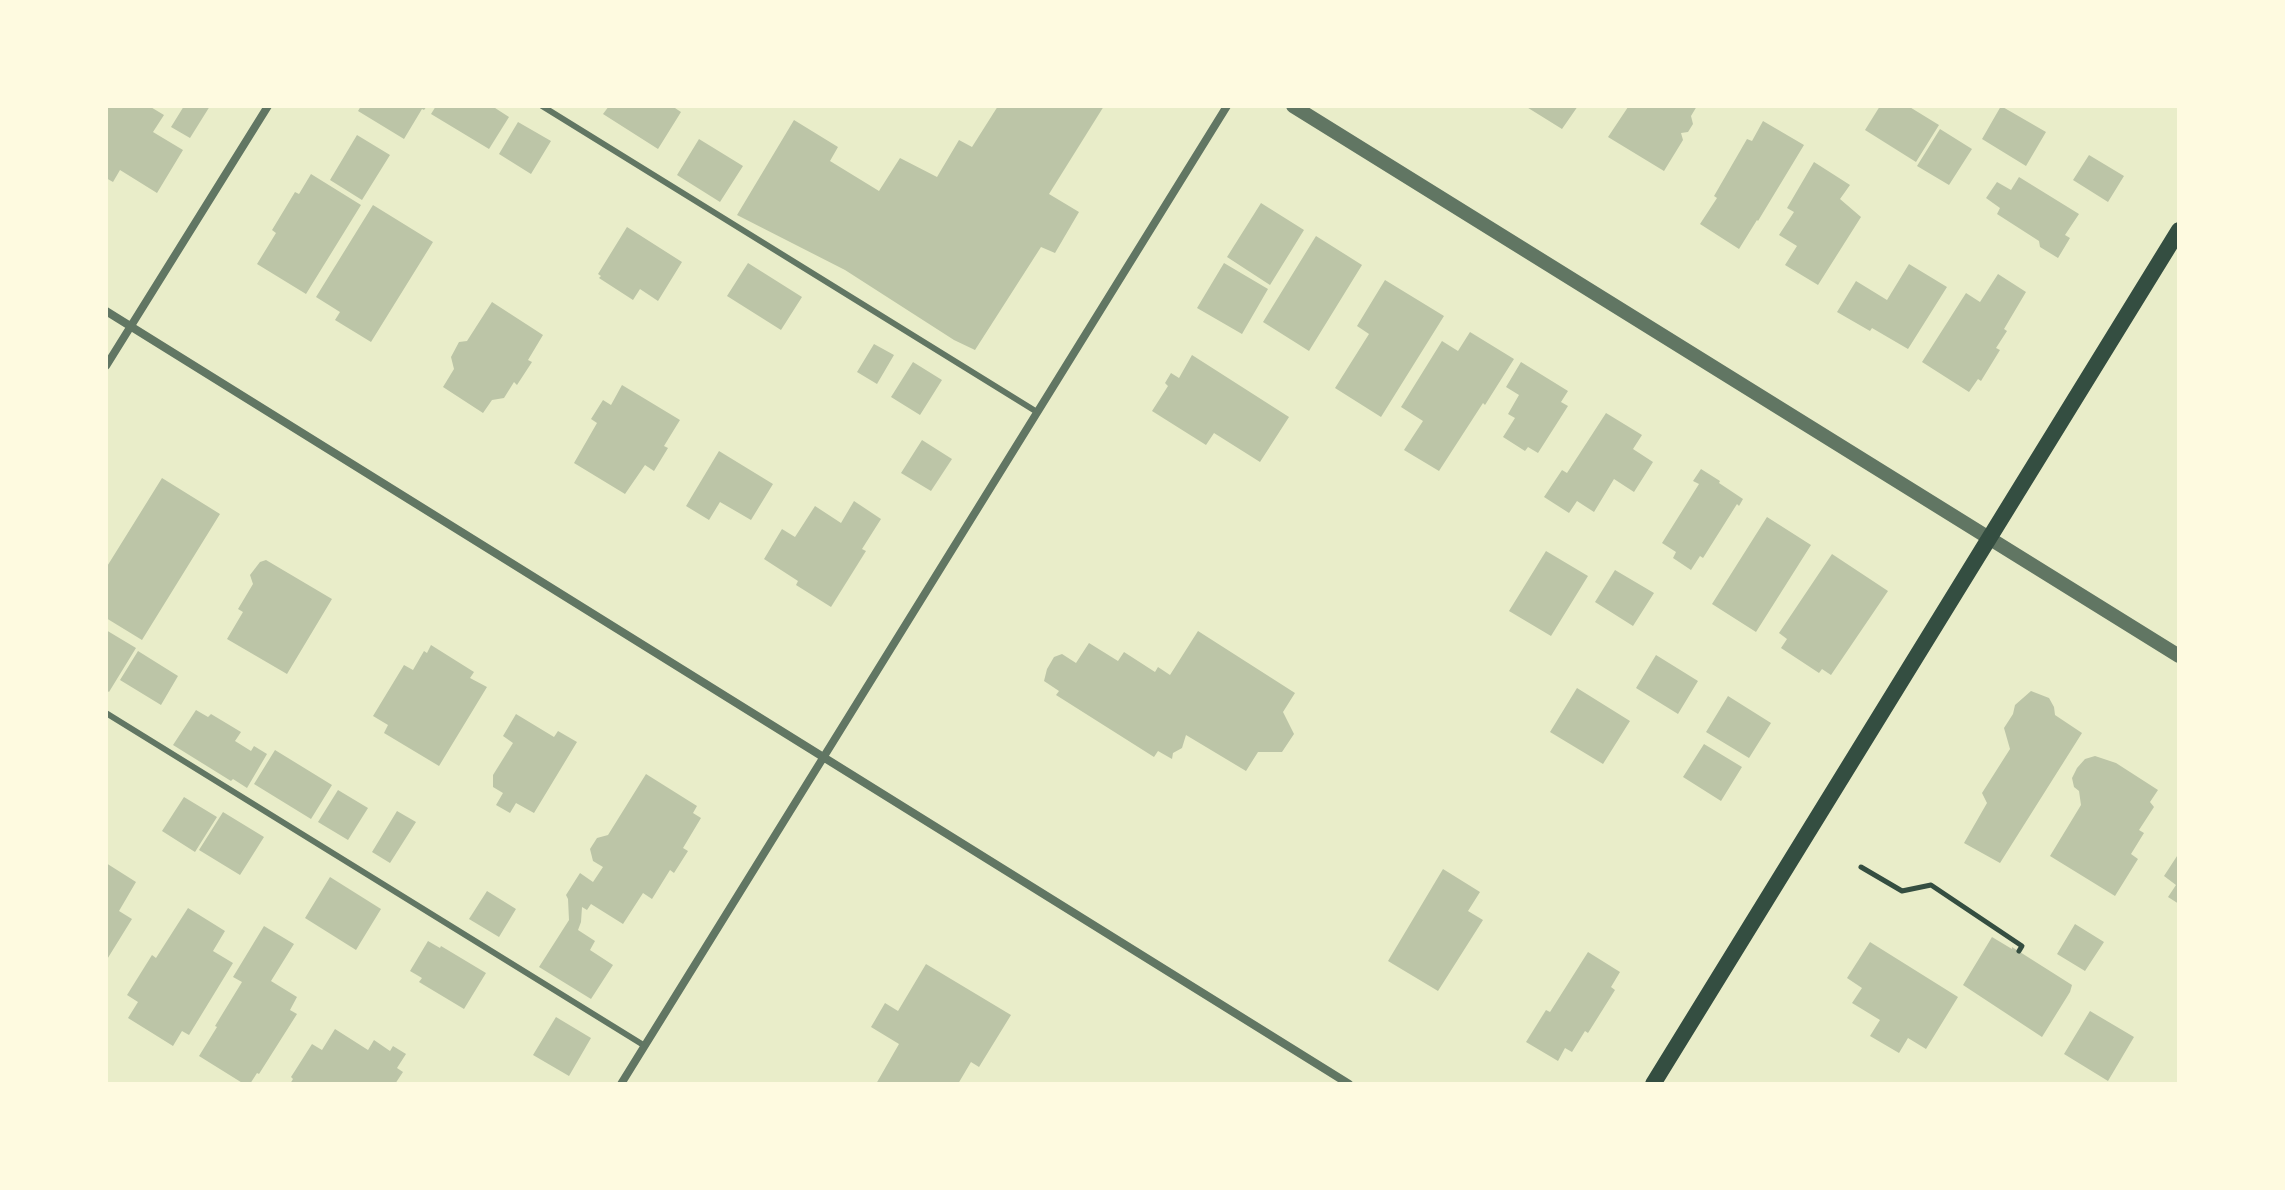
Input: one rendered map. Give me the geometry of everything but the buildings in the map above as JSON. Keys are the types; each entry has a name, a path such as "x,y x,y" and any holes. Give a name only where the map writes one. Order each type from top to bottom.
{"main road":[{"path":"1653,1084 2179,230"}],"street":[{"path":"106,366 268,106"},
{"path":"621,1084 1227,106"},
{"path":"1293,106 2179,656"},
{"path":"106,311 1349,1084"}],"lane":[{"path":"542,106 1037,412"},
{"path":"106,713 645,1046"}],"path":[{"path":"1861,867 1902,891 1931,885 2022,946 2019,951"}]}
